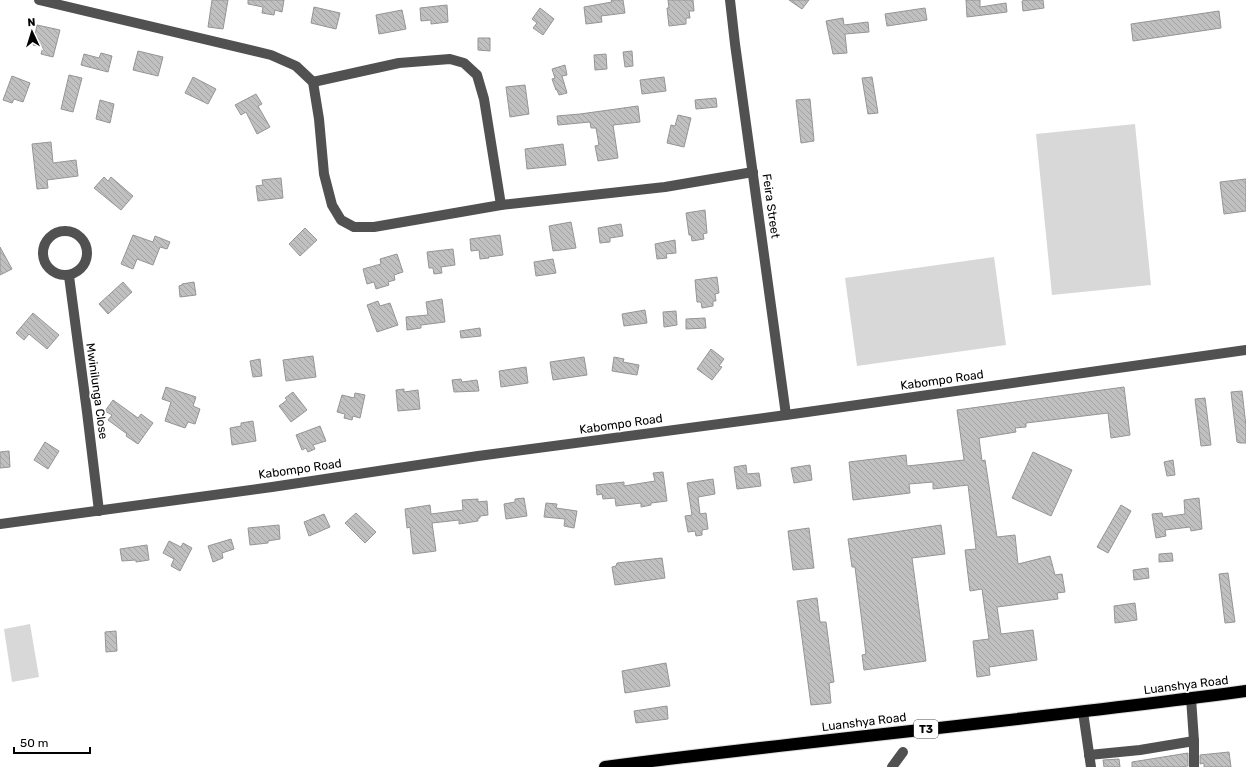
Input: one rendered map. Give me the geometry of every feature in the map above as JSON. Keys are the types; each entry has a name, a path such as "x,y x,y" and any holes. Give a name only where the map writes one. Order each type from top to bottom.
{"highway":[{"name":"Luanshya Road","path":"605,767 723,752 1083,712 1246,691"}],"street":[{"path":"39,0 271,55 296,66 313,82 319,119 324,174 332,205 341,220 354,227 374,227 501,205 665,187 753,172"},
{"name":"Feira Street","path":"730,0 786,415"},
{"path":"313,82 399,63 450,59 464,63 477,75 484,99 501,205"},
{"path":"66,231 75,233 82,239 87,247 87,257 84,266 78,272 69,276 60,276 52,271 46,263 43,254 45,245 50,237 57,232 66,231"},
{"name":"Mwinilunga Close","path":"69,276 99,511"},
{"name":"Kabompo Road","path":"0,524 478,456 786,415 1246,350"},
{"path":"1191,698 1194,767"},
{"path":"1083,712 1091,767"},
{"path":"1089,755 1140,750 1194,741"},
{"path":"892,767 903,752"}],"shaded area":[{"path":"1135,124 1151,285 1052,295 1036,134"},
{"path":"994,257 1006,345 857,366 845,278"},
{"path":"30,624 39,677 12,682 4,629"}],"building":[{"path":"212,0 228,0 223,29 208,27"},
{"path":"248,0 284,0 282,12 275,10 274,15 262,13 263,7 248,4"},
{"path":"611,0 623,0 625,13 601,16 602,22 586,24 584,7 612,2"},
{"path":"668,0 693,0 694,11 689,11 690,18 686,18 686,24 669,26 667,8 669,8"},
{"path":"789,0 809,0 802,9"},
{"path":"966,0 980,0 980,7 1006,3 1007,12 967,17"},
{"path":"1043,0 1044,8 1023,11 1022,1"},
{"path":"447,5 448,22 431,24 431,20 421,21 420,8"},
{"path":"314,7 340,13 336,29 311,23"},
{"path":"540,8 554,19 543,35 533,28 537,23 532,19"},
{"path":"925,8 927,20 887,26 885,14"},
{"path":"402,10 406,29 379,34 376,15"},
{"path":"1219,11 1221,28 1133,41 1131,24"},
{"path":"843,18 844,25 868,22 869,32 845,34 847,53 833,54 826,21"},
{"path":"37,25 60,30 53,57 41,54 43,47 33,45"},
{"path":"478,38 490,38 490,51 478,50"},
{"path":"138,51 163,57 158,76 133,70"},
{"path":"632,51 633,66 625,67 623,52"},
{"path":"101,53 112,56 108,72 81,65 84,54 99,58"},
{"path":"606,54 607,69 595,70 594,55"},
{"path":"565,65 567,75 562,76 567,93 559,95 552,79 555,78 552,69"},
{"path":"69,75 82,78 73,112 61,109"},
{"path":"12,76 30,83 23,102 14,99 12,103 3,100"},
{"path":"193,77 216,89 208,104 185,93"},
{"path":"664,77 666,91 642,94 640,80"},
{"path":"872,77 878,113 868,114 862,78"},
{"path":"525,85 529,114 510,117 506,87"},
{"path":"256,94 262,104 258,106 270,127 257,134 246,112 241,115 235,105"},
{"path":"716,98 717,107 696,109 695,100"},
{"path":"810,99 814,141 801,143 796,100"},
{"path":"100,100 114,104 110,123 96,119"},
{"path":"638,106 640,122 613,125 618,158 598,161 595,146 599,145 596,128 591,128 590,122 558,125 557,116"},
{"path":"678,115 691,118 684,147 667,143 671,125 675,126"},
{"path":"51,142 53,163 76,160 78,176 47,180 48,188 37,189 32,144"},
{"path":"563,144 566,165 527,169 525,149"},
{"path":"104,177 108,181 111,177 133,196 121,210 94,188"},
{"path":"281,178 283,198 258,201 256,186 263,185 262,180"},
{"path":"1246,179 1246,211 1224,214 1220,182"},
{"path":"705,210 707,233 703,234 704,239 692,241 691,235 689,235 686,213"},
{"path":"571,222 576,248 553,251 549,226"},
{"path":"621,224 623,236 610,238 610,242 600,243 598,228"},
{"path":"305,228 317,240 300,256 289,244"},
{"path":"133,235 153,242 155,236 170,242 167,249 160,247 153,265 137,259 133,269 121,264"},
{"path":"500,235 503,255 480,259 479,250 471,251 470,239"},
{"path":"675,240 676,253 666,254 667,258 657,259 655,244"},
{"path":"0,247 12,269 0,275"},
{"path":"453,249 455,265 441,267 442,273 434,274 433,268 429,268 427,252"},
{"path":"397,254 403,272 394,275 395,280 388,282 389,285 376,289 374,282 367,284 363,269 381,264 380,259"},
{"path":"553,259 556,273 536,276 534,262"},
{"path":"717,277 719,293 715,294 716,301 713,301 713,306 702,308 701,302 697,302 695,280"},
{"path":"123,282 132,292 108,314 99,304"},
{"path":"194,282 196,295 180,297 179,286"},
{"path":"442,299 445,322 421,325 421,328 407,330 406,317 428,315 426,302"},
{"path":"378,301 380,306 390,303 398,325 377,332 367,305"},
{"path":"645,310 647,323 624,326 622,314"},
{"path":"676,311 677,325 664,327 663,312"},
{"path":"33,313 59,335 47,349 29,334 24,340 16,333"},
{"path":"705,318 706,328 686,329 686,319"},
{"path":"480,328 481,336 461,338 460,331"},
{"path":"711,349 724,359 719,366 722,367 712,380 697,369"},
{"path":"313,356 316,377 286,381 283,360"},
{"path":"584,357 587,375 553,380 550,362"},
{"path":"614,357 624,359 623,362 639,365 637,375 612,371"},
{"path":"260,359 262,376 253,377 250,361"},
{"path":"526,367 528,383 501,387 499,371"},
{"path":"461,379 462,382 477,380 479,391 454,392 452,380"},
{"path":"166,387 196,397 193,406 200,409 195,424 188,422 185,428 165,421 171,402 162,399"},
{"path":"1124,387 1130,435 1111,438 1108,413 1026,423 1026,427 1015,428 1016,432 979,438 982,461 985,460 997,537 1015,535 1018,564 1050,556 1055,575 1062,574 1065,592 1057,593 1058,599 997,607 1001,634 1033,630 1037,660 989,667 990,675 977,677 973,641 989,639 982,589 970,591 965,550 976,549 968,485 933,489 933,482 909,484 910,493 853,500 849,462 906,455 907,466 964,460 957,410"},
{"path":"404,389 404,392 418,390 420,409 398,411 396,390"},
{"path":"1242,391 1246,426 1246,443 1237,442 1231,392"},
{"path":"293,392 307,410 291,422 279,406 287,400 285,398"},
{"path":"355,393 365,395 360,418 353,416 352,420 344,418 345,414 337,412 342,395 354,398"},
{"path":"1205,398 1211,445 1201,446 1195,399"},
{"path":"113,400 138,418 141,414 153,423 138,444 126,436 127,434 108,420 112,415 105,411"},
{"path":"253,421 256,441 232,445 230,428 241,426 241,423"},
{"path":"320,426 326,441 313,445 315,449 308,452 306,448 302,450 296,435"},
{"path":"45,442 59,451 48,469 34,460"},
{"path":"9,451 10,467 0,468 0,452"},
{"path":"1033,452 1072,470 1051,516 1012,498"},
{"path":"1173,460 1175,475 1167,476 1164,462"},
{"path":"746,465 747,474 759,473 761,486 737,489 734,467"},
{"path":"810,465 812,480 794,483 791,468"},
{"path":"663,472 667,501 651,503 651,505 641,507 641,503 616,506 615,498 603,499 602,494 597,495 596,485 624,482 624,486 655,481 653,473"},
{"path":"713,479 715,494 698,497 700,514 706,513 708,529 702,530 702,535 696,536 695,531 688,532 685,516 692,515 687,483"},
{"path":"524,498 527,516 506,519 504,504 515,502 515,499"},
{"path":"1199,498 1202,529 1191,531 1190,527 1165,530 1166,536 1156,538 1152,514 1162,513 1163,517 1185,514 1184,500"},
{"path":"478,499 478,502 487,501 488,515 480,516 478,521 459,524 459,520 432,523 436,551 413,554 410,527 407,528 405,509 430,505 431,514 463,510 462,500"},
{"path":"546,503 557,504 556,508 577,511 574,528 564,526 565,519 544,517"},
{"path":"1121,505 1131,511 1108,553 1097,547"},
{"path":"356,513 376,532 365,543 345,523"},
{"path":"324,514 330,527 309,536 304,522"},
{"path":"279,525 280,539 268,541 268,543 250,545 248,528"},
{"path":"941,525 945,554 912,558 926,661 864,670 862,655 866,654 855,567 852,567 848,539"},
{"path":"809,528 814,568 793,570 788,531"},
{"path":"231,539 234,549 222,553 223,558 213,562 208,546"},
{"path":"169,541 181,547 183,543 192,548 180,571 171,566 174,559 163,553"},
{"path":"147,545 149,560 136,562 136,560 122,561 120,549"},
{"path":"1172,553 1173,561 1159,562 1159,554"},
{"path":"662,558 665,578 615,585 612,567 616,566 617,563"},
{"path":"1148,568 1149,578 1134,580 1133,570"},
{"path":"1228,573 1235,622 1225,623 1219,574"},
{"path":"817,598 820,622 826,622 834,682 829,683 831,703 811,705 797,601"},
{"path":"1135,603 1137,620 1115,623 1114,606"},
{"path":"116,631 117,651 106,652 105,632"},
{"path":"666,663 670,686 625,693 622,671"},
{"path":"667,706 668,719 636,723 634,711"},
{"path":"1229,752 1231,767 1204,767 1204,763 1200,764 1200,755"},
{"path":"1188,753 1188,766 1132,767 1132,762"},
{"path":"1119,759 1120,767 1104,767 1103,760"}]}
